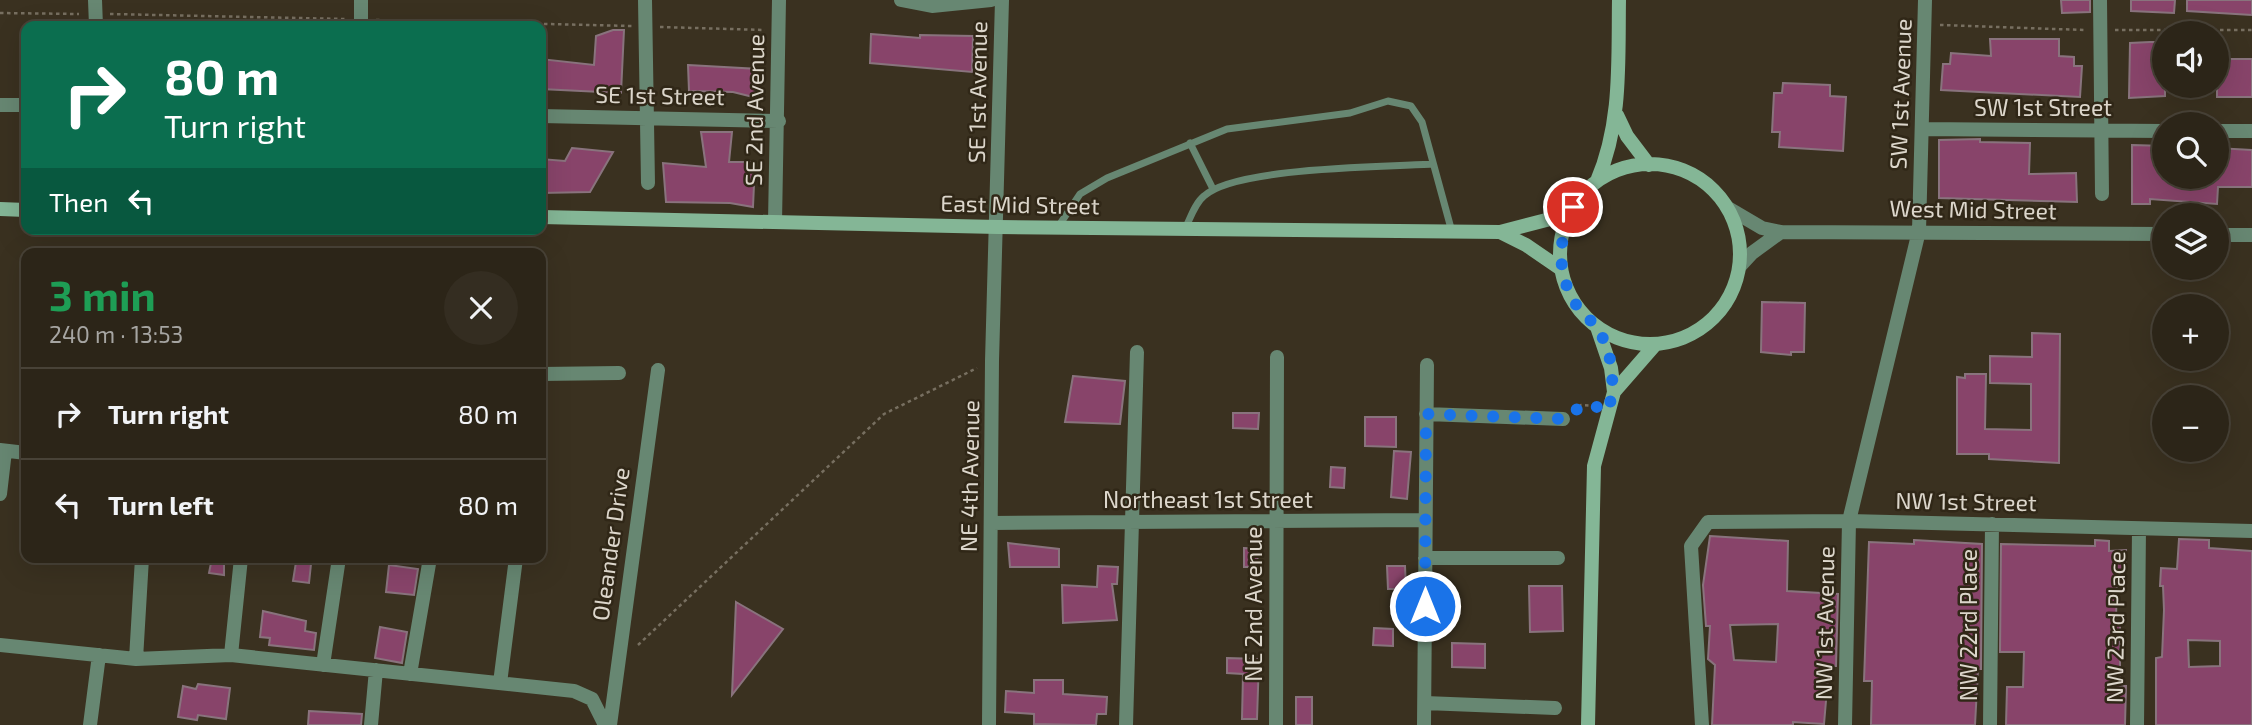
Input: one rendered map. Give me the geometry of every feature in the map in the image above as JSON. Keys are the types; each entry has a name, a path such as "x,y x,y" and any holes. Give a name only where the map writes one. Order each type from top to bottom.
{"street":[{"path":"361,0 361,21"},
{"path":"645,0 648,183"},
{"name":"SE 2nd Avenue","path":"775,222 779,121 779,0"},
{"path":"901,0 932,6 991,0"},
{"name":"SE 1st Avenue","path":"998,227 1002,0"},
{"path":"1597,181 1613,138 1616,114 1619,0"},
{"name":"SW 1st Avenue","path":"1849,521 1919,231 1925,0"},
{"path":"2100,0 2099,131 2102,194"},
{"path":"0,104 21,105"},
{"path":"1616,114 1627,136 1649,165"},
{"name":"SE 1st Street","path":"546,116 779,121"},
{"name":"SW 1st Street","path":"1922,129 2152,131"},
{"path":"2229,131 2252,131"},
{"path":"1649,165 1670,166 1693,175 1713,189 1728,208 1739,236 1740,266 1734,290 1712,320 1680,340 1655,345 1625,341 1597,327 1580,311 1568,292 1561,269 1560,248 1564,227 1573,207 1597,181 1621,169 1649,165"},
{"name":"East Mid Street","path":"546,217 1057,228 1500,232 1554,218 1573,207"},
{"name":"West Mid Street","path":"1728,208 1762,228 1781,232 2152,234"},
{"path":"0,209 21,210"},
{"name":"NE 4th Avenue","path":"989,725 992,360 998,227"},
{"name":"East Mid Street","path":"1500,232 1526,245 1561,269"},
{"path":"1740,266 1752,253 1781,232"},
{"path":"2229,235 2252,236"},
{"path":"1597,327 1611,368 1614,393"},
{"path":"1588,725 1594,466 1614,393 1655,345"},
{"path":"1126,725 1136,352"},
{"name":"NE 2nd Avenue","path":"1276,725 1277,357"},
{"path":"1424,725 1427,366"},
{"name":"Oleander Drive","path":"607,725 657,370"},
{"path":"546,374 619,373"},
{"path":"1426,414 1563,419"},
{"path":"0,494 2,450 21,452"},
{"name":"Northeast 1st Street","path":"991,523 1425,520"},
{"name":"NW 1st Street","path":"1702,725 1691,546 1708,522 1849,521 2252,531"},
{"name":"NW 1st Avenue","path":"1845,725 1849,521"},
{"name":"NW 22rd Place","path":"1990,725 1992,524"},
{"name":"NW 23rd Place","path":"2137,725 2139,529"},
{"path":"1425,558 1558,558"},
{"path":"136,659 142,563"},
{"path":"231,655 240,563"},
{"path":"323,664 338,563"},
{"path":"410,674 429,563"},
{"path":"500,683 515,563"},
{"path":"0,645 136,659 231,655 574,691 592,699 607,725"},
{"path":"90,725 99,655"},
{"path":"370,725 376,670"},
{"path":"1425,702 1555,708"}],"lane":[{"path":"1057,228 1080,194 1133,164 1227,129 1350,113 1388,101 1411,106 1422,122 1452,232"},
{"path":"1190,143 1213,189"},
{"path":"1184,229 1202,197 1213,189 1261,176 1432,164"}],"path":[{"path":"0,13 96,13 308,21"},
{"path":"546,26 779,31"},
{"path":"636,647 884,414 992,360"},
{"path":"1563,419 1581,405 1593,405 1608,411"}],"building":[{"path":"2061,0 2090,0 2090,12 2062,13"},
{"path":"2131,0 2175,0 2174,13 2131,11"},
{"path":"2187,0 2252,0 2252,15 2187,11"},
{"path":"613,30 624,30 621,93 546,89 546,60 594,65 596,36"},
{"path":"871,34 920,38 920,35 973,36 972,72 870,63"},
{"path":"1990,39 2059,39 2059,56 2074,57 2074,66 2082,66 2080,97 1941,90 1943,64 1950,64 1951,53 1991,56"},
{"path":"2152,42 2152,97 2129,98 2130,43"},
{"path":"2229,59 2252,59 2252,97 2229,97"},
{"path":"688,65 759,69 757,98 733,92 689,91"},
{"path":"1783,83 1830,85 1830,96 1846,97 1843,151 1779,147 1780,132 1772,132 1774,93 1782,93"},
{"path":"701,132 732,132 729,162 755,162 753,207 730,203 666,202 663,163 706,167"},
{"path":"1980,139 1980,142 2030,143 2029,174 2076,173 2077,202 1939,198 1939,140"},
{"path":"2132,145 2152,146 2152,189 2218,189 2217,203 2150,199 2150,204 2132,204"},
{"path":"572,148 613,152 590,192 546,193 546,159 565,161"},
{"path":"2229,149 2252,150 2252,187 2229,187"},
{"path":"1762,302 1805,303 1804,352 1791,352 1791,355 1761,352"},
{"path":"2032,333 2060,334 2059,463 1989,459 1989,454 1957,454 1957,377 1965,378 1965,374 1986,374 1985,429 2031,430 2031,384 1990,383 1990,356 2032,357"},
{"path":"1073,376 1125,381 1120,424 1065,422"},
{"path":"1233,413 1259,413 1258,429 1233,428"},
{"path":"1365,417 1396,417 1396,447 1365,446"},
{"path":"1394,451 1411,452 1407,499 1391,497"},
{"path":"1331,467 1345,468 1344,488 1330,487"},
{"path":"1710,536 1788,541 1787,591 1838,594 1836,666 1829,666 1824,724 1793,722 1793,725 1712,725 1715,665 1708,659 1710,626 1706,626 1703,585","holes":["1778,624 1776,662 1734,660 1730,625"]},
{"path":"2179,539 2209,540 2209,548 2252,551 2252,725 2156,725 2156,658 2162,657 2164,610 2163,586 2160,586 2161,568 2177,569","holes":["2188,640 2220,641 2220,666 2189,667"]},
{"path":"1914,540 1982,544 1981,669 1978,669 1975,725 1871,725 1872,681 1864,681 1869,542 1914,544"},
{"path":"2095,540 2109,541 2109,551 2126,550 2126,570 2117,570 2116,622 2120,622 2120,686 2126,686 2125,725 2006,725 2007,687 2023,687 2024,652 2000,652 2001,544 2095,546"},
{"path":"1008,543 1059,549 1059,567 1010,567"},
{"path":"1244,548 1258,549 1257,567 1244,567"},
{"path":"211,563 224,563 224,575 209,573"},
{"path":"296,563 311,564 309,583 293,581"},
{"path":"389,565 418,569 414,595 386,592"},
{"path":"1098,566 1118,567 1117,584 1112,584 1117,620 1063,623 1062,585 1097,587"},
{"path":"1387,566 1405,566 1406,589 1388,589"},
{"path":"1529,586 1562,586 1563,631 1530,632"},
{"path":"736,602 783,629 732,695"},
{"path":"263,611 306,621 305,631 316,633 314,650 269,645 270,638 260,637"},
{"path":"380,627 407,632 402,663 375,658"},
{"path":"1374,628 1393,629 1393,646 1373,645"},
{"path":"1452,643 1485,644 1485,668 1452,667"},
{"path":"1227,658 1259,659 1257,719 1242,719 1243,674 1227,673"},
{"path":"1034,680 1063,680 1063,694 1107,697 1106,714 1097,714 1096,725 1080,725 1034,724 1034,714 1005,712 1006,691 1034,693"},
{"path":"198,684 230,688 226,719 198,715 197,720 178,717 183,686 196,689"},
{"path":"1296,697 1312,697 1312,725 1296,725"},
{"path":"309,711 362,714 361,725 308,725"}],"route":[{"path":"1425,606 1426,414 1563,419 1581,405 1593,405 1608,411 1614,393 1605,345 1597,327 1580,311 1568,292 1561,269 1560,248 1564,227 1573,207"}]}
